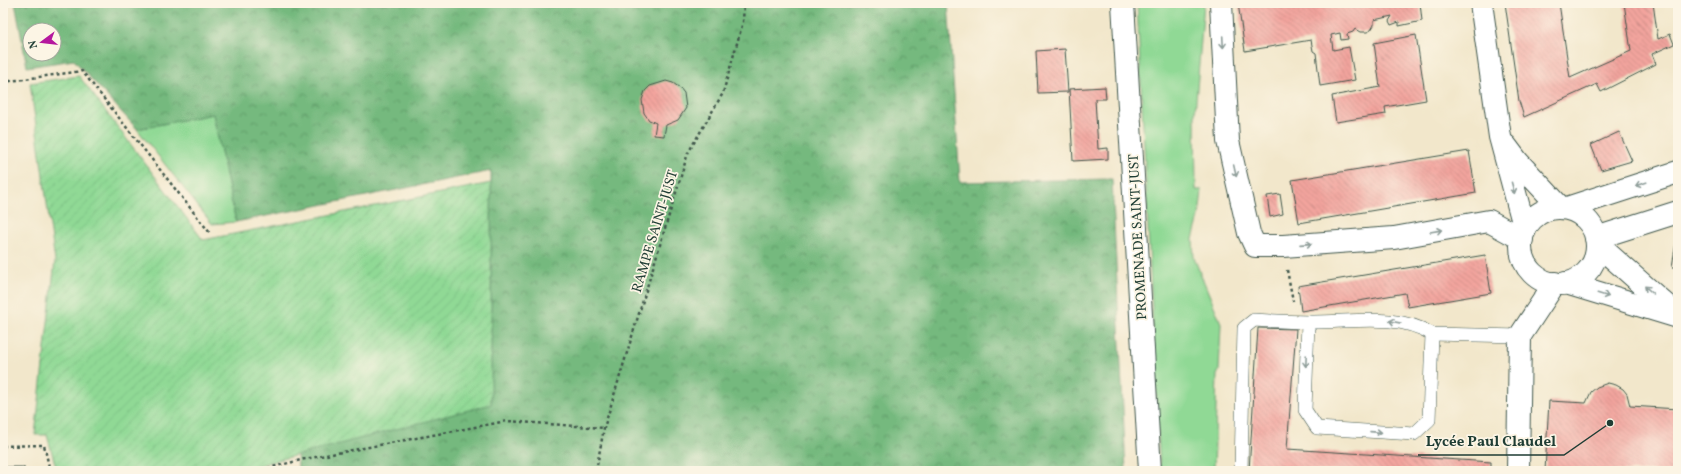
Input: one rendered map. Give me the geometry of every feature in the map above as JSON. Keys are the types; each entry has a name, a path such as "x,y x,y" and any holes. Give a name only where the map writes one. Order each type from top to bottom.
{"street":[{"name":"PROMENADE SAINT-JUST","path":"1123,3 1150,471"},
{"path":"1221,3 1228,141 1254,246 1283,246 1394,238 1489,221 1523,235"},
{"path":"1481,3 1500,137 1523,235 1522,251 1526,263 1533,273 1543,280 1560,283 1678,317"},
{"path":"1500,137 1518,162 1563,208 1577,212 1586,218 1593,227 1597,241 1596,255 1589,269 1576,280 1560,283 1520,336 1518,471"},
{"path":"1523,235 1530,221 1538,214 1548,210 1563,208 1678,172"},
{"path":"1597,241 1678,212"},
{"path":"1597,241 1678,317"}],"lane":[{"path":"1241,471 1244,328 1254,320 1302,322 1391,321 1422,328 1432,334 1520,336"},
{"path":"1302,322 1305,410 1317,428 1414,434 1429,420 1432,334"}],"path":[{"name":"RAMPE SAINT-JUST","path":"596,471 604,428 688,153 723,93 743,22 744,3"},
{"path":"3,82 82,71 210,233"},
{"path":"1283,246 1302,322"},
{"path":"256,471 305,459 507,421 604,428"},
{"path":"3,446 44,445 50,471"}],"green space":[{"path":"15,3 948,3 960,182 1112,179 1126,471 290,471 298,469 297,455 491,404 491,171 236,222 213,114 137,129 74,60 62,62 62,22 22,22 22,40"},
{"path":"1137,3 1204,3 1195,113 1196,190 1202,190 1199,217 1193,239 1194,258 1221,323 1219,371 1217,375 1214,471 1160,471"},
{"path":"26,62 61,62 27,67"},
{"path":"79,76 203,240 491,183 491,404 237,471 57,471 47,435 35,435 55,261 30,83"},
{"path":"213,114 236,222 212,224 137,129"}],"building":[{"path":"1238,3 1420,3 1422,21 1399,26 1399,22 1391,25 1389,21 1392,16 1374,20 1374,25 1371,30 1367,32 1360,32 1355,29 1353,32 1347,34 1348,39 1341,40 1340,33 1331,35 1333,50 1349,47 1355,80 1320,86 1316,53 1313,51 1311,40 1245,51"},
{"path":"1505,3 1559,3 1570,78 1631,51 1624,3 1653,3 1658,39 1670,34 1674,44 1652,54 1656,64 1601,92 1597,84 1524,117 1519,101"},
{"path":"1416,35 1426,100 1385,107 1386,114 1336,122 1332,96 1380,87 1374,43"},
{"path":"1065,49 1068,92 1038,93 1036,51"},
{"path":"666,81 673,83 684,93 686,108 678,120 666,125 664,136 654,135 656,123 649,120 644,113 642,100 645,91 650,86"},
{"path":"1105,87 1106,99 1095,99 1098,149 1108,148 1108,159 1073,161 1069,89"},
{"path":"1619,132 1632,161 1601,170 1591,145"},
{"path":"1469,151 1476,193 1299,223 1292,180"},
{"path":"1280,194 1283,214 1270,217 1267,196"},
{"path":"1676,242 1678,242 1678,268 1672,267"},
{"path":"1485,255 1491,293 1408,307 1405,293 1301,311 1298,286"},
{"path":"1258,328 1296,329 1287,449 1491,462 1491,471 1249,471"},
{"path":"1608,383 1623,389 1627,394 1630,406 1678,409 1678,471 1545,471 1549,401 1586,403 1591,392 1597,387"},
{"path":"7,467 24,467 24,471 7,471"}],"place":[{"name":"Lycée Paul Claudel","path":"1610,423"}]}
